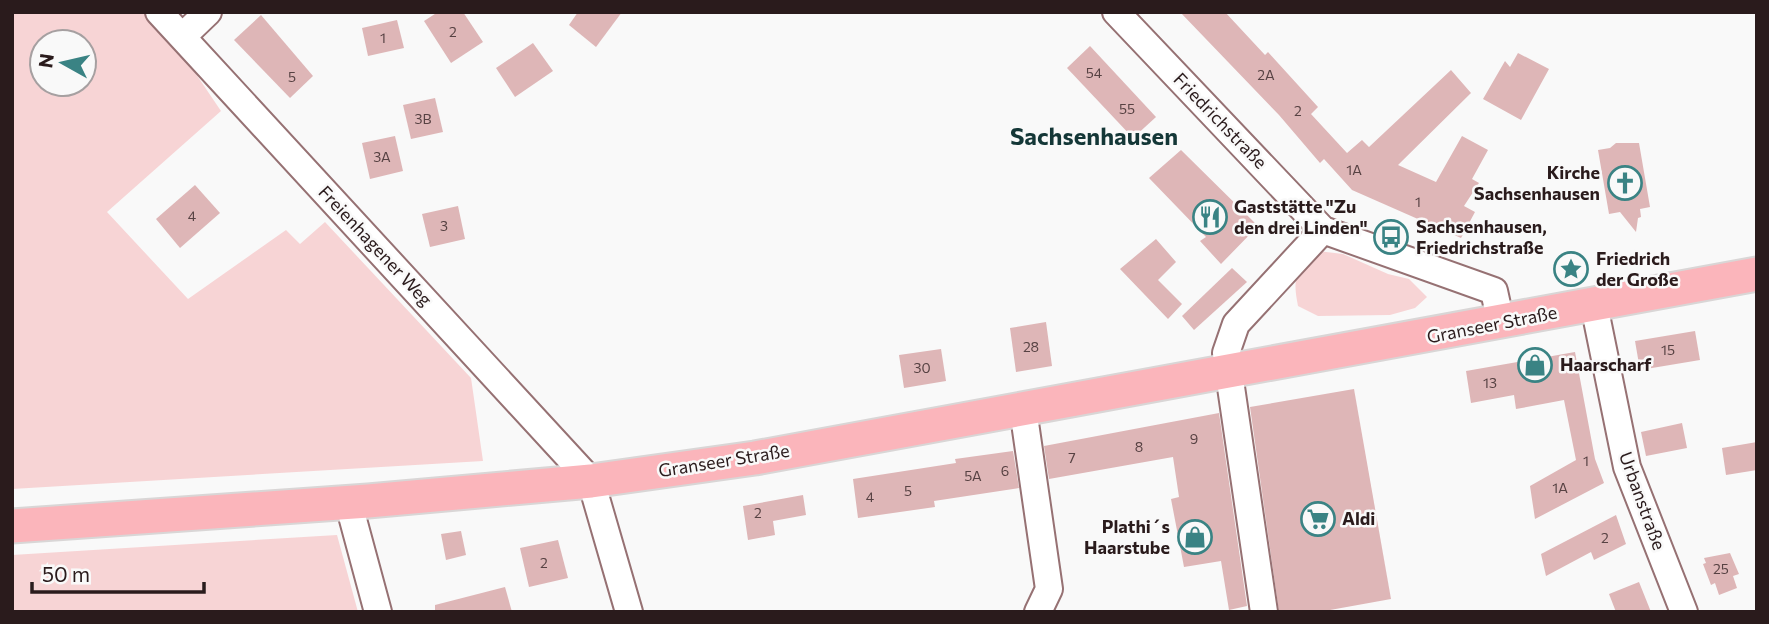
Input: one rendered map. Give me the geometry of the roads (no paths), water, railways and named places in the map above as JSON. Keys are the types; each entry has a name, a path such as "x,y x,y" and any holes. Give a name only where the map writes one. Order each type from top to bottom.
{"main road":[{"name":"Granseer Straße","path":"12,526 591,481 755,458 1757,274"}],"street":[{"name":"Freienhagener Weg","path":"159,12 591,481"},
{"path":"183,36 208,12"},
{"name":"Friedrichstraße","path":"1116,12 1323,230 1494,292 1501,323"},
{"path":"1264,612 1226,372 1227,344 1236,324 1323,230"},
{"name":"Urbanstraße","path":"1594,305 1627,467 1684,612"},
{"path":"1023,409 1049,589 1038,612"},
{"path":"591,481 629,612"},
{"path":"348,501 378,612"}],"place":[{"name":"Kirche Sachsenhausen","path":"1625,183"},
{"name":"Gaststätte \"Zu den drei Linden\"","path":"1210,217"},
{"name":"Sachsenhausen, Friedrichstraße","path":"1391,237"},
{"name":"Friedrich der Große","path":"1571,269"},
{"name":"Haarscharf","path":"1535,365"},
{"name":"Aldi","path":"1318,519"},
{"name":"Plathi´s Haarstube","path":"1195,537"}],"district":[{"name":"Sachsenhausen","path":"1094,137"}]}
